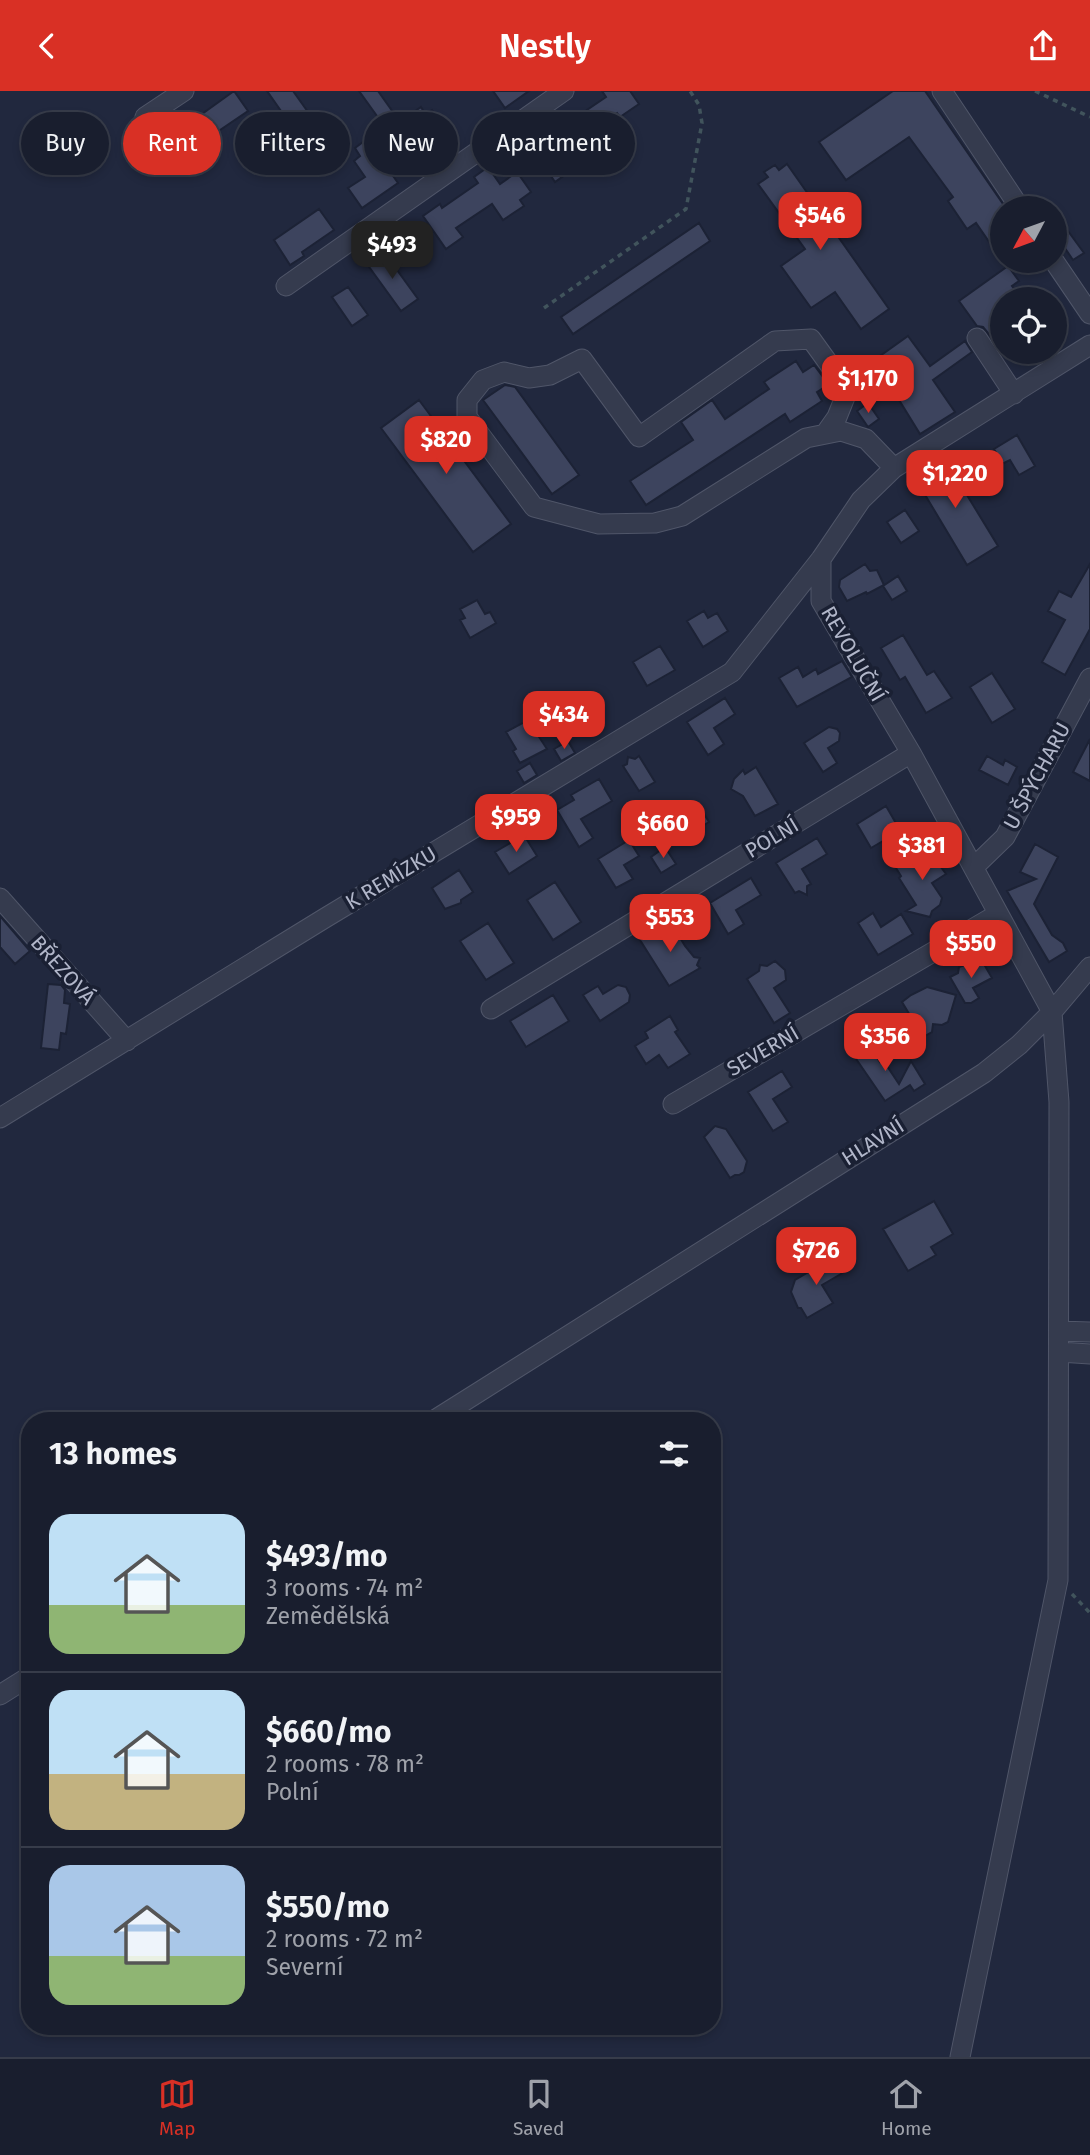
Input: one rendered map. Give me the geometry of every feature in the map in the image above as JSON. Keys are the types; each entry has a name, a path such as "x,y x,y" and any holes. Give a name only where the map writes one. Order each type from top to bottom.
{"street":[{"path":"152,112 184,91"},
{"path":"286,286 564,91"},
{"path":"942,91 1012,196"},
{"path":"1062,273 1090,314"},
{"path":"976,338 1014,394"},
{"path":"825,434 837,417 845,397 837,375 811,339 775,341 639,437 582,359 550,375 529,378 504,372 484,380 467,400 467,417 534,507 599,524 655,523 682,516 806,438 825,434 841,431 866,439 894,468"},
{"path":"821,559 862,500 894,468 1090,345"},
{"name":"REVOLUČNÍ","path":"821,559 821,601 911,753 1052,1012"},
{"name":"K REMÍZKU","path":"0,1118 732,672 821,559"},
{"name":"U ŠPÝCHARU","path":"974,867 1005,837 1090,678"},
{"name":"POLNÍ","path":"491,1009 911,753"},
{"name":"BŘEZOVÁ","path":"0,898 127,1041"},
{"name":"SEVERNÍ","path":"673,1104 998,914"},
{"name":"HLAVNÍ","path":"447,1412 984,1073 1019,1045 1089,972"},
{"path":"960,2057 1058,1580 1059,1102 1052,1012"},
{"path":"1060,1331 1090,1332"},
{"path":"1060,1352 1090,1353"},
{"path":"0,1695 21,1682"}],"path":[{"path":"544,308 687,209 702,123 699,105 690,91"},
{"path":"1035,91 1090,117"}],"building":[{"path":"234,91 248,111 235,112 235,120 221,129 221,112 205,112"},
{"path":"267,91 293,91 308,112 282,112"},
{"path":"359,91 378,91 393,112 374,112"},
{"path":"493,91 529,91 505,108"},
{"path":"602,91 630,91 639,104 627,112 584,112 606,97"},
{"path":"893,91 925,91 997,196 990,196 990,243 976,223 967,229 948,201 953,197 909,137 846,180 819,142"},
{"path":"364,141 364,175 392,175 398,183 362,208 348,188 365,177 354,161 360,156 355,148"},
{"path":"787,164 889,309 861,329 835,292 811,308 781,266 805,249 758,184 768,177 764,172 775,165 779,170"},
{"path":"494,175 500,184 513,175 519,175 531,192 520,200 524,206 503,220 492,204 456,228 463,237 446,249 423,216 440,204 442,208 478,183 474,177"},
{"path":"550,175 565,175 555,182"},
{"path":"319,209 334,230 302,252 304,256 290,265 274,240"},
{"path":"699,223 710,241 573,334 561,317"},
{"path":"1068,231 1084,253 1073,260 1068,253"},
{"path":"384,252 418,299 401,311 367,264"},
{"path":"998,273 1013,273 1019,281 1013,287 990,287 990,336 983,327 977,326 959,301"},
{"path":"348,287 368,315 352,326 332,297"},
{"path":"908,336 930,366 965,341 972,352 933,380 955,412 920,434 896,395 904,389 880,356"},
{"path":"796,361 803,372 814,365 826,381 828,385 817,392 822,401 790,422 785,414 646,505 630,481 693,440 681,422 712,400 725,419 769,389 764,382"},
{"path":"505,385 515,387 579,475 552,494 483,400"},
{"path":"419,400 511,524 473,552 381,428"},
{"path":"868,403 879,419 868,427 857,411"},
{"path":"1017,435 1035,466 1019,475 1010,460 1002,464 994,449"},
{"path":"942,454 998,546 967,565 912,473"},
{"path":"905,510 919,531 901,543 887,522"},
{"path":"865,564 870,571 877,570 884,585 847,601 839,587 840,580"},
{"path":"1090,564 1090,629 1065,675 1042,662 1065,620 1048,611 1059,591 1071,597"},
{"path":"898,576 907,591 892,600 883,586"},
{"path":"477,600 485,614 490,612 496,623 470,638 460,620 465,618 460,609"},
{"path":"704,611 708,618 717,613 728,631 703,647 687,621"},
{"path":"903,635 927,675 934,671 952,698 926,713 905,677 900,680 881,648"},
{"path":"660,646 675,670 647,686 633,662"},
{"path":"842,661 852,677 797,707 779,678 798,667 803,677 816,669 818,674"},
{"path":"992,673 1015,709 992,723 970,687"},
{"path":"725,698 735,714 714,728 724,744 708,755 687,722"},
{"path":"528,720 547,749 520,763 513,751 516,749 506,732"},
{"path":"829,727 840,733 839,741 828,748 837,763 823,772 804,743"},
{"path":"1090,739 1090,781 1073,772"},
{"path":"568,741 575,753 561,761 554,749"},
{"path":"639,756 655,782 639,791 623,766 627,764 628,757 635,759"},
{"path":"987,756 1003,765 1005,760 1017,767 1008,785 979,770"},
{"path":"530,763 537,775 524,783 517,771"},
{"path":"756,767 778,804 755,816 743,796 731,789 734,779 743,770 745,774"},
{"path":"599,779 612,801 581,819 593,838 579,847 557,810 574,800 571,795"},
{"path":"698,804 709,822 683,838 672,821"},
{"path":"886,806 897,825 885,833 888,838 871,848 857,824"},
{"path":"524,835 537,856 509,874 495,852"},
{"path":"817,838 827,854 802,869 811,884 807,886 807,895 799,891 795,893 776,863"},
{"path":"629,840 639,856 624,865 633,879 616,888 598,859"},
{"path":"1035,844 1058,857 1034,904 1052,935 1063,943 1067,951 1049,962 1007,891 1036,879 1020,872"},
{"path":"665,847 676,864 661,873 651,857"},
{"path":"927,848 946,874 932,883 942,898 930,917 906,911 916,905 899,878 901,876 896,868 907,860 908,855 914,856"},
{"path":"459,870 473,892 461,900 461,903 445,909 432,888"},
{"path":"751,878 761,895 736,910 744,924 728,934 710,903"},
{"path":"555,882 581,922 553,940 527,900"},
{"path":"873,913 881,927 901,914 913,934 878,955 858,923"},
{"path":"0,916 30,951 15,964 0,947"},
{"path":"488,923 514,963 486,980 460,941"},
{"path":"667,923 676,925 676,931 685,946 694,957 700,958 697,965 700,968 669,986 640,940"},
{"path":"981,959 992,978 973,988 979,998 965,1003 950,977 958,973 959,967"},
{"path":"775,961 785,970 786,980 774,988 790,1013 774,1023 747,979 759,971 760,965 767,966"},
{"path":"48,984 61,985 65,990 64,1003 70,1004 66,1034 61,1033 59,1050 41,1048"},
{"path":"618,985 626,987 630,995 629,1002 600,1021 583,995 598,986 603,994"},
{"path":"927,987 956,995 948,1022 942,1025 933,1024 932,1032 923,1037 902,1002"},
{"path":"553,995 569,1021 526,1047 510,1021"},
{"path":"670,1016 678,1030 675,1032 690,1054 668,1068 659,1055 646,1064 635,1046 648,1038 645,1032"},
{"path":"866,1040 899,1084 911,1061 925,1084 914,1091 910,1085 885,1101 850,1050"},
{"path":"782,1071 792,1087 773,1099 788,1122 773,1131 748,1092"},
{"path":"715,1126 726,1129 747,1161 744,1172 739,1175 730,1178 704,1137"},
{"path":"934,1201 953,1234 931,1247 936,1255 908,1271 883,1229"},
{"path":"837,1255 846,1271 822,1285 833,1303 807,1318 801,1308 798,1308 791,1292 795,1280"}]}
